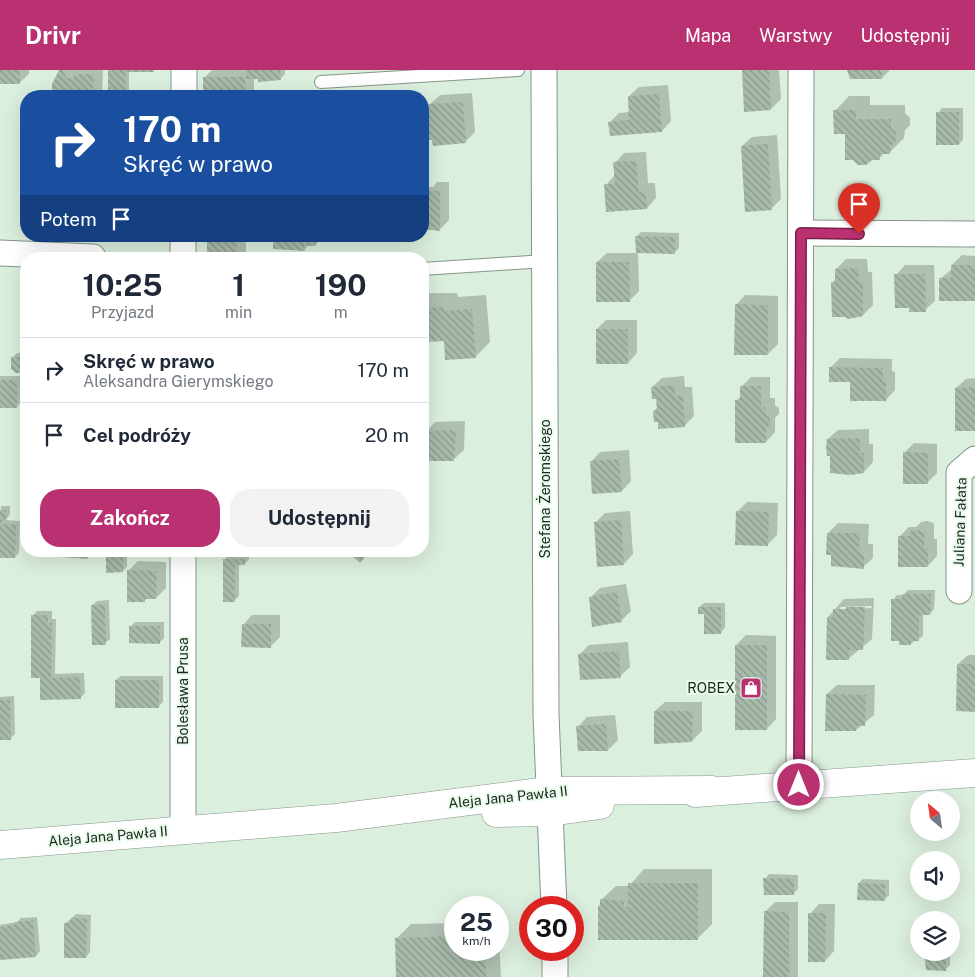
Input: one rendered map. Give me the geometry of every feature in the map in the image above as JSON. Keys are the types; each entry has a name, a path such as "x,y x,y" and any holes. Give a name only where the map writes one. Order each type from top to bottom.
{"street":[{"path":"184,70 184,90"},
{"name":"Stefana Żeromskiego","path":"544,70 546,714 553,896"},
{"path":"799,785 800,70"},
{"path":"801,233 975,234"},
{"path":"0,253 20,254"},
{"name":"Juliana Fałata","path":"959,591 959,473 975,459"},
{"name":"Bolesława Prusa","path":"183,557 183,830"},
{"name":"Aleja Jana Pawła II","path":"0,845 549,801 975,773"},
{"path":"555,961 555,977"}],"lane":[{"path":"321,82 518,70"},
{"path":"429,269 545,261"}],"building":[{"path":"0,70 20,70 20,84 0,84"},
{"path":"59,70 63,70 67,78 72,78 76,74 94,74 93,90 52,90 52,84"},
{"path":"108,70 154,70 154,72 126,72 125,90 108,90"},
{"path":"246,70 280,70 281,80 258,82 258,79 246,79"},
{"path":"742,70 769,70 771,110 744,112"},
{"path":"847,70 882,70 882,79 850,79"},
{"path":"203,77 245,77 245,90 203,90"},
{"path":"659,94 662,132 610,136 608,122 629,120 628,96"},
{"path":"463,102 466,143 433,146 432,140 429,140 429,104"},
{"path":"833,110 856,110 856,119 891,119 891,128 896,132 896,141 891,146 890,154 880,154 880,160 872,160 866,165 858,165 853,160 845,160 845,134 834,134"},
{"path":"936,112 959,112 959,145 936,145"},
{"path":"768,144 772,210 745,212 741,146"},
{"path":"636,161 639,192 646,192 647,209 606,212 604,184 615,184 613,162"},
{"path":"429,191 440,191 440,231 429,230"},
{"path":"635,236 675,237 675,254 636,253"},
{"path":"207,242 237,242 237,252 207,252"},
{"path":"273,242 316,242 316,246 304,246 305,251 273,249"},
{"path":"596,262 629,262 630,302 596,302"},
{"path":"951,265 975,265 975,301 939,301 939,278 951,278"},
{"path":"858,268 859,281 863,281 863,316 848,319 845,317 832,317 831,282 835,282 835,269"},
{"path":"894,274 925,274 926,312 909,312 909,308 895,308"},
{"path":"735,304 768,305 768,355 734,355"},
{"path":"443,307 444,311 472,309 476,358 445,360 444,341 429,342 429,308"},
{"path":"596,329 628,329 628,364 596,364"},
{"path":"11,357 20,357 20,373 16,373 11,369"},
{"path":"829,367 883,368 883,381 886,381 886,401 850,401 850,382 829,382"},
{"path":"0,380 17,380 17,408 0,408"},
{"path":"675,385 675,396 683,396 685,427 658,429 658,422 654,422 653,411 657,410 656,399 652,399 651,387"},
{"path":"740,386 761,386 761,407 766,408 766,415 770,418 770,425 766,429 766,443 735,443 735,400 740,400"},
{"path":"975,387 975,431 955,431 955,388"},
{"path":"456,430 454,461 429,461 429,431"},
{"path":"860,438 860,453 864,453 864,473 851,475 830,473 830,456 827,456 826,448 827,439"},
{"path":"903,452 928,453 928,484 903,484"},
{"path":"619,459 622,492 592,494 590,461"},
{"path":"0,510 6,510 6,520 2,520 2,524 16,525 15,558 0,558"},
{"path":"736,511 769,512 768,546 735,545"},
{"path":"621,520 624,565 597,567 594,522"},
{"path":"910,531 925,532 924,549 928,548 928,567 898,567 898,536 910,536"},
{"path":"827,533 860,533 859,553 864,553 864,569 831,566 831,555 826,555"},
{"path":"61,557 88,557 88,559"},
{"path":"106,557 123,557 123,572 106,573"},
{"path":"354,557 365,557 360,563"},
{"path":"223,559 245,559 245,565 235,565 235,602 223,602"},
{"path":"127,570 157,571 156,599 145,599 145,602 127,602"},
{"path":"617,592 622,622 592,627 589,597"},
{"path":"902,594 931,594 930,615 919,615 919,641 911,641 911,645 899,645 899,641 891,641 891,599 902,599"},
{"path":"105,604 106,645 92,645 91,605"},
{"path":"698,607 721,607 721,634 704,634 704,614 698,614"},
{"path":"846,607 865,607 863,650 849,650 849,660 826,660 827,617 833,617 833,609 846,609"},
{"path":"31,615 48,615 48,623 52,623 51,678 80,677 81,699 40,700 40,678 31,678"},
{"path":"242,624 271,624 271,648 241,647"},
{"path":"129,626 160,626 160,644 129,643"},
{"name":"ROBEX","path":"735,645 767,645 767,730 735,730"},
{"path":"619,651 621,678 580,680 578,654"},
{"path":"957,664 975,664 975,712 956,711"},
{"path":"115,680 159,680 159,708 115,708"},
{"path":"826,694 866,695 865,726 856,726 856,731 825,731"},
{"path":"0,700 10,700 11,740 0,740"},
{"path":"654,711 693,711 692,742 654,744"},
{"path":"606,724 608,751 578,751 576,726"},
{"path":"763,878 794,879 794,895 764,895"},
{"path":"628,883 698,883 698,940 598,940 598,906 600,906 600,899 624,901 624,907 628,907"},
{"path":"858,883 885,884 885,901 857,900"},
{"path":"764,911 789,912 789,977 763,977"},
{"path":"808,913 826,913 825,962 808,962"},
{"path":"71,918 87,919 86,958 64,958 64,923 70,923"},
{"path":"33,920 36,957 0,960 0,927 15,925 15,922"},
{"path":"444,936 444,961 485,961 486,977 396,977 395,938"},
{"path":"925,961 946,961 946,971 926,970"}],"place":[{"name":"ROBEX","path":"751,688"}],"route":[{"path":"799,785 801,233 859,234"}]}
